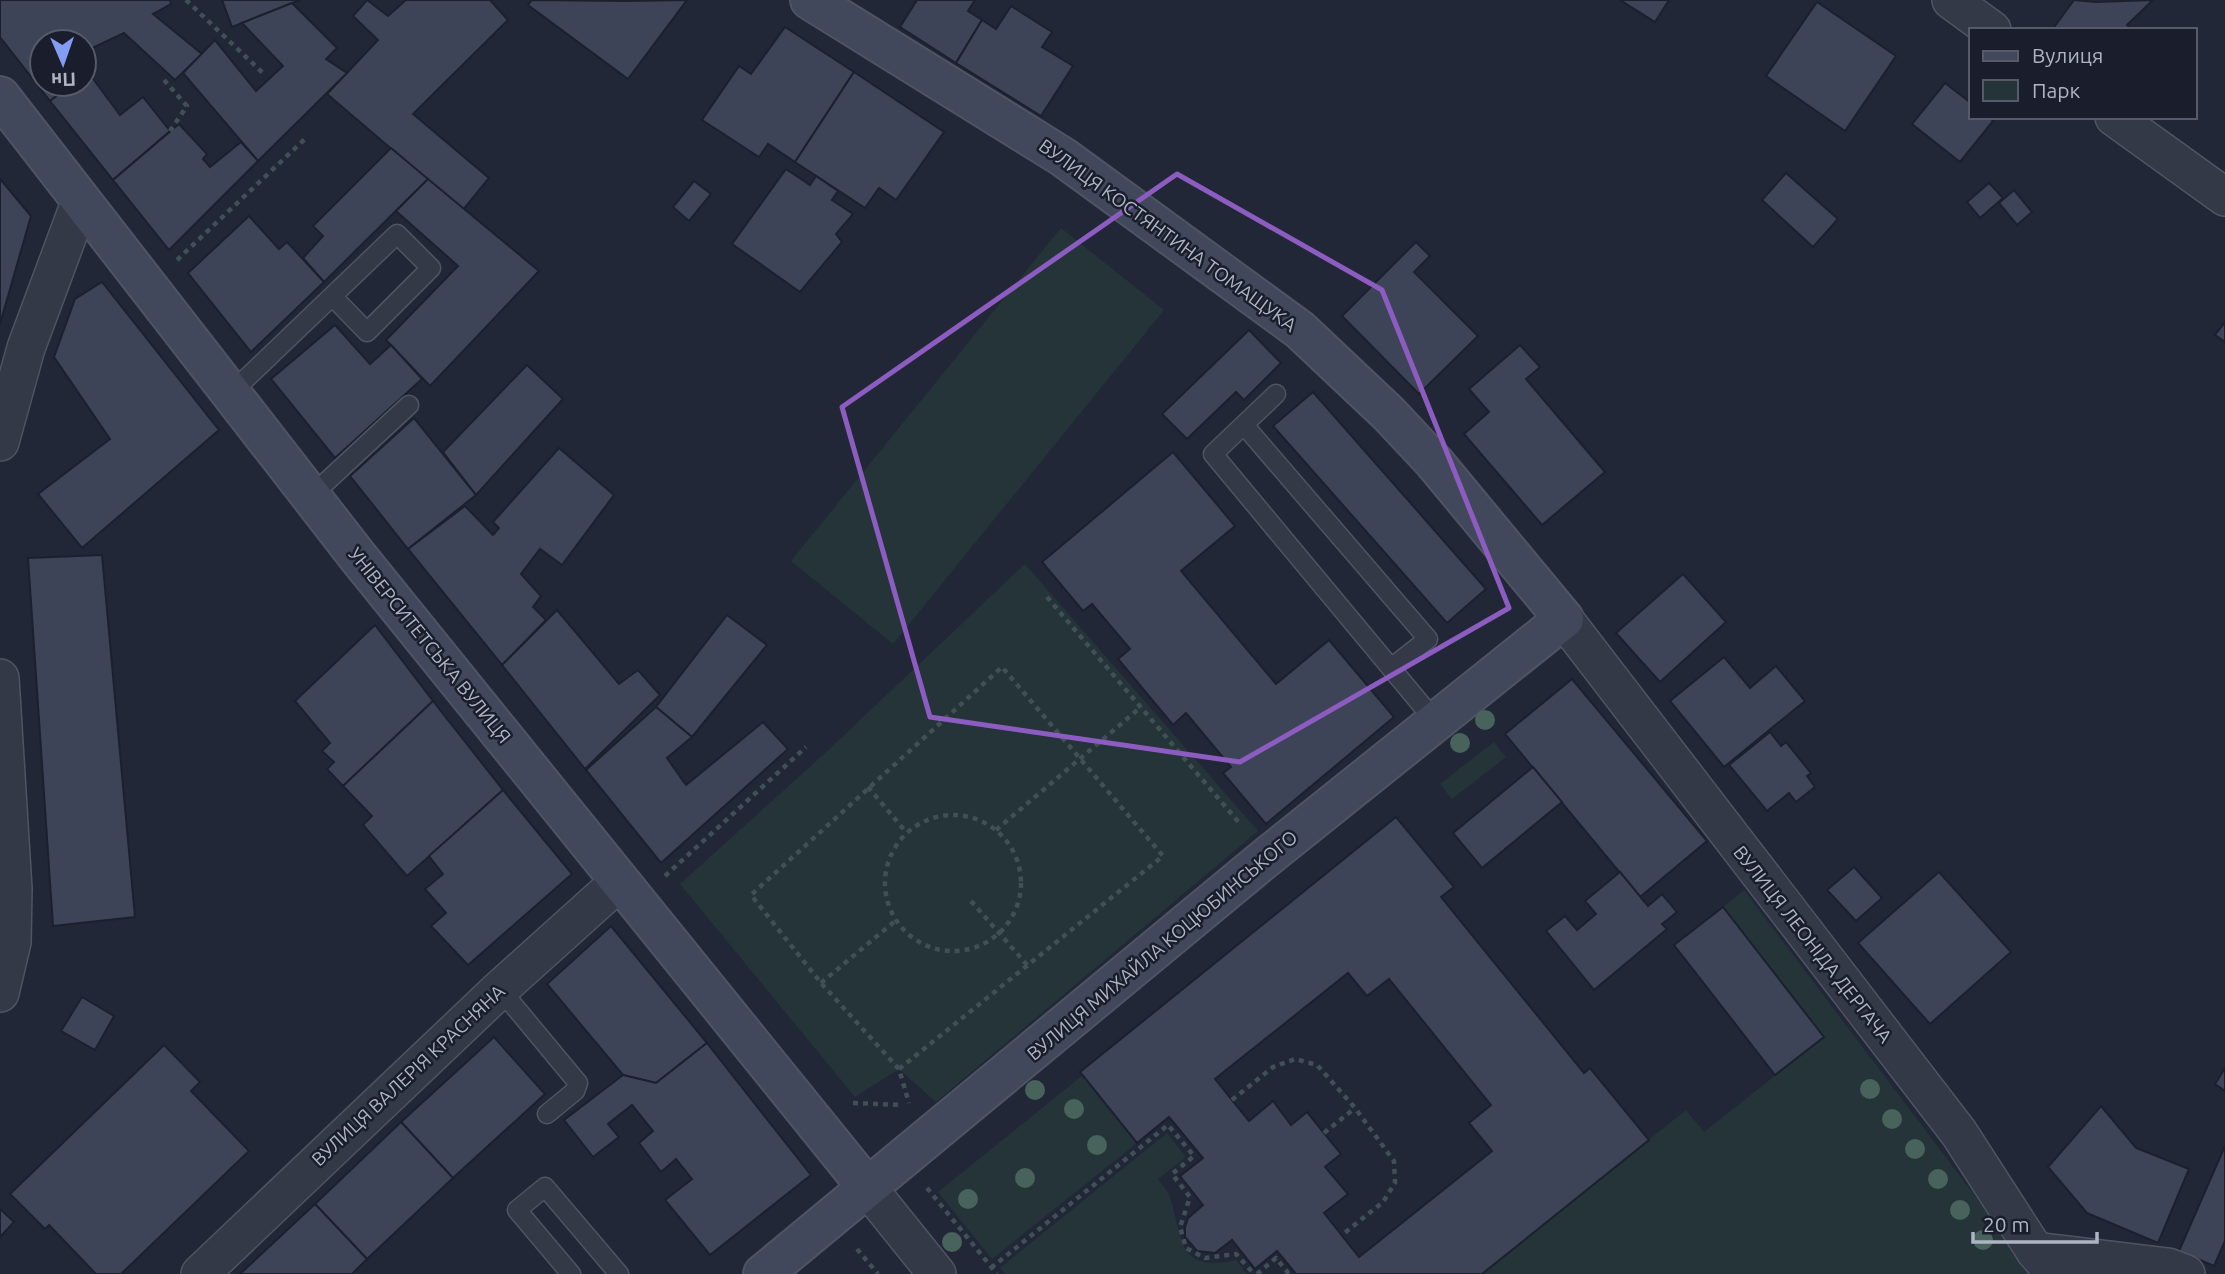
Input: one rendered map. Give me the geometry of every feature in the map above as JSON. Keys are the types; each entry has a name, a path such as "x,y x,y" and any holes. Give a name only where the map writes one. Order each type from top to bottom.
{"street":[{"name":"ВУЛИЦЯ КОСТЯНТИНА ТОМАЩУКА","path":"810,0 1063,158 1300,330 1389,414 1434,463 1564,619"},
{"path":"1951,0 1989,28"},
{"name":"УНІВЕРСИТЕТСЬКА ВУЛИЦЯ","path":"0,96 311,495 867,1187"},
{"path":"2117,119 2225,197"},
{"path":"0,442 26,348 81,200"},
{"name":"ВУЛИЦЯ МИХАЙЛА КОЦЮБИНСЬКОГО","path":"763,1274 1268,856 1564,619"},
{"name":"ВУЛИЦЯ ЛЕОНІДА ДЕРГАЧА","path":"1564,619 1959,1133 2045,1263"},
{"path":"0,678 6,888 12,942 0,993"},
{"name":"ВУЛИЦЯ ВАЛЕРІЯ КРАСНЯНА","path":"200,1274 500,989 620,881"},
{"path":"867,1187 937,1274"},
{"path":"2045,1263 2168,1267 2186,1274"}],"lane":[{"path":"232,393 397,234 431,268 367,332 333,297"},
{"path":"1276,394 1213,454 1435,721"},
{"path":"311,495 409,405"},
{"path":"1244,425 1428,639 1391,668"},
{"path":"500,989 578,1083 575,1091 547,1114"},
{"path":"571,1274 517,1210 545,1187 619,1274"}],"path":[{"path":"186,0 264,74"},
{"path":"164,80 187,106 170,131"},
{"path":"170,266 306,138"},
{"path":"1046,597 1268,856"},
{"path":"1002,667 1163,856 900,1069 821,983 751,895 868,787 1002,667"},
{"path":"996,830 1141,708"},
{"path":"664,877 806,747"},
{"path":"868,787 906,832"},
{"path":"951,814 975,817 996,830 1012,848 1021,869 1021,893 1014,915 999,933 979,946 956,951 933,949 911,938 895,920 885,898 884,874 891,851 906,832 927,819 951,814"},
{"path":"655,866 669,883"},
{"path":"971,901 1028,966"},
{"path":"821,983 895,920"},
{"path":"1232,1100 1273,1067 1295,1059 1317,1065 1355,1108 1394,1160 1395,1183 1383,1202 1342,1235"},
{"path":"850,1102 910,1106"},
{"path":"1324,1133 1355,1108"},
{"path":"991,1268 1168,1125 1194,1157 1172,1174 1190,1197 1180,1227 1186,1248 1205,1258 1236,1254 1255,1274 1276,1258 1289,1274"},
{"path":"922,1182 997,1274"},
{"path":"850,1240 877,1274"}],"highlighted area":[{"path":"1177,174 1382,290 1509,608 1240,762 930,717 842,407"}],"green space":[{"path":"1061,228 1164,310 893,644 791,561"},
{"path":"1025,564 1258,831 936,1102 899,1069 855,1097 680,884 823,755"},
{"path":"1494,742 1506,757 1452,799 1440,784"},
{"path":"1744,890 2034,1274 1482,1274 1686,1110 1704,1132 1824,1037 1723,907"},
{"path":"1083,1075 1137,1143 992,1259 938,1192"},
{"path":"1167,1133 1186,1157 1158,1179 1170,1197 1185,1249 1192,1257 1202,1262 1236,1260 1247,1274 1005,1274 1000,1268"}],"building":[{"path":"0,0 170,0 171,4 153,14 202,54 175,80 124,33 98,45 98,28 28,28 28,73 0,37"},
{"path":"222,0 300,0 232,27"},
{"path":"367,0 388,16 406,0 490,0 508,20 413,114 489,178 463,210 327,94 378,40 353,16"},
{"path":"532,0 687,0 628,79 528,5"},
{"path":"917,0 975,0 968,11 982,20 956,63 900,27"},
{"path":"1620,0 1669,0 1655,22"},
{"path":"2074,0 2153,0 2127,25 2131,28 2053,28"},
{"path":"1817,2 1896,56 1845,131 1766,76"},
{"path":"292,3 337,48 326,59 347,73 258,161 183,73 215,40 256,91 283,66 242,23"},
{"path":"1011,6 1052,32 1042,47 1073,66 1041,116 956,63 982,20 996,29"},
{"path":"785,27 854,72 795,162 768,144 759,157 702,120 739,66 751,74"},
{"path":"854,72 944,132 896,200 879,188 865,208 795,162"},
{"path":"1945,83 1969,101 1969,119 1993,121 1960,162 1912,124"},
{"path":"98,85 120,115 143,97 170,131 113,180 50,101 54,98 98,98"},
{"path":"179,124 207,154 203,159 210,167 241,142 258,161 169,250 113,180"},
{"path":"391,148 428,179 324,282 303,258 323,236 313,226"},
{"path":"786,169 810,185 816,176 838,191 832,200 853,214 836,234 842,242 800,292 732,244"},
{"path":"1786,173 1838,219 1813,247 1762,200"},
{"path":"0,179 31,216 0,324"},
{"path":"428,179 539,271 430,386 386,340 458,266 396,211"},
{"path":"694,181 711,194 689,221 673,207"},
{"path":"1989,183 2003,198 1980,218 1967,202"},
{"path":"2014,190 2032,212 2017,225 1999,203"},
{"path":"249,216 279,249 287,242 324,282 251,352 188,273"},
{"path":"1416,242 1430,256 1414,272 1478,336 1419,394 1342,316"},
{"path":"102,282 219,430 82,548 38,494 110,439 54,357 75,299"},
{"path":"2225,322 2225,342 2215,335"},
{"path":"335,325 370,364 391,345 422,379 335,458 271,379"},
{"path":"1249,330 1281,363 1244,400 1236,392 1187,439 1162,414"},
{"path":"1520,345 1540,367 1526,379 1605,472 1542,525 1464,434 1489,412 1469,389"},
{"path":"527,365 563,399 476,495 443,452"},
{"path":"1313,392 1486,589 1447,623 1273,426"},
{"path":"414,418 476,495 408,549 350,476"},
{"path":"559,448 614,495 562,565 540,549 521,574 541,596 533,607 546,620 502,665 408,549 465,506 493,535 499,528 493,522"},
{"path":"1173,452 1235,526 1181,571 1276,684 1329,640 1394,717 1266,824 1223,773 1231,767 1186,713 1173,725 1118,659 1130,649 1092,604 1083,611 1042,562"},
{"path":"102,555 135,917 53,926 28,558"},
{"path":"1683,574 1726,622 1660,682 1616,633"},
{"path":"557,610 619,684 638,670 660,695 585,769 502,665"},
{"path":"727,615 767,645 692,737 656,707"},
{"path":"375,625 433,701 343,786 327,769 334,762 322,751 330,743 295,701"},
{"path":"1724,657 1750,688 1776,666 1805,701 1724,767 1670,701"},
{"path":"1572,679 1707,841 1640,897 1505,734"},
{"path":"433,701 503,790 407,876 363,825 372,816 343,786"},
{"path":"656,707 692,737 667,758 686,785 763,722 788,749 661,863 586,770"},
{"path":"1770,732 1781,746 1786,742 1811,773 1807,776 1815,787 1796,802 1789,793 1767,811 1729,765"},
{"path":"1533,767 1562,802 1482,868 1453,833"},
{"path":"503,790 572,874 468,965 431,926 446,913 425,889 443,874 429,856"},
{"path":"1396,817 1454,887 1441,897 1584,1073 1590,1068 1649,1140 1482,1274 1296,1274 1277,1251 1255,1269 1232,1240 1215,1253 1197,1251 1185,1237 1185,1227 1188,1218 1203,1205 1180,1176 1203,1158 1169,1117 1137,1143 1080,1072","holes":["1348,973 1367,996 1389,979 1491,1105 1469,1123 1492,1151 1359,1257 1324,1213 1348,1194 1325,1167 1341,1154 1307,1112 1291,1125 1273,1101 1249,1121 1215,1079"]},
{"path":"1854,867 1882,898 1856,921 1827,890"},
{"path":"1620,872 1648,906 1662,894 1677,912 1662,924 1667,929 1594,990 1546,931 1565,916 1577,930 1596,914 1585,901"},
{"path":"1939,872 2011,952 1930,1024 1858,943"},
{"path":"1723,907 1824,1037 1775,1075 1674,945"},
{"path":"611,926 707,1043 656,1083 623,1075 547,984"},
{"path":"82,997 114,1016 95,1050 61,1031"},
{"path":"494,1037 545,1094 453,1178 401,1122"},
{"path":"707,1043 811,1175 710,1255 665,1200 692,1179 676,1159 661,1172 639,1143 653,1131 632,1105 608,1124 619,1137 593,1157 564,1120 623,1075 656,1083"},
{"path":"164,1045 200,1082 191,1091 249,1151 121,1274 96,1274 49,1225 45,1229 10,1194"},
{"path":"2225,1068 2225,1091 2215,1084"},
{"path":"2101,1106 2136,1148 2189,1169 2158,1243 2087,1213 2048,1167"},
{"path":"401,1122 453,1178 367,1259 315,1204"},
{"path":"2225,1146 2225,1241 2214,1266 2179,1251"},
{"path":"315,1204 367,1259 352,1274 240,1274"},
{"path":"0,1209 14,1222 0,1237"}]}
